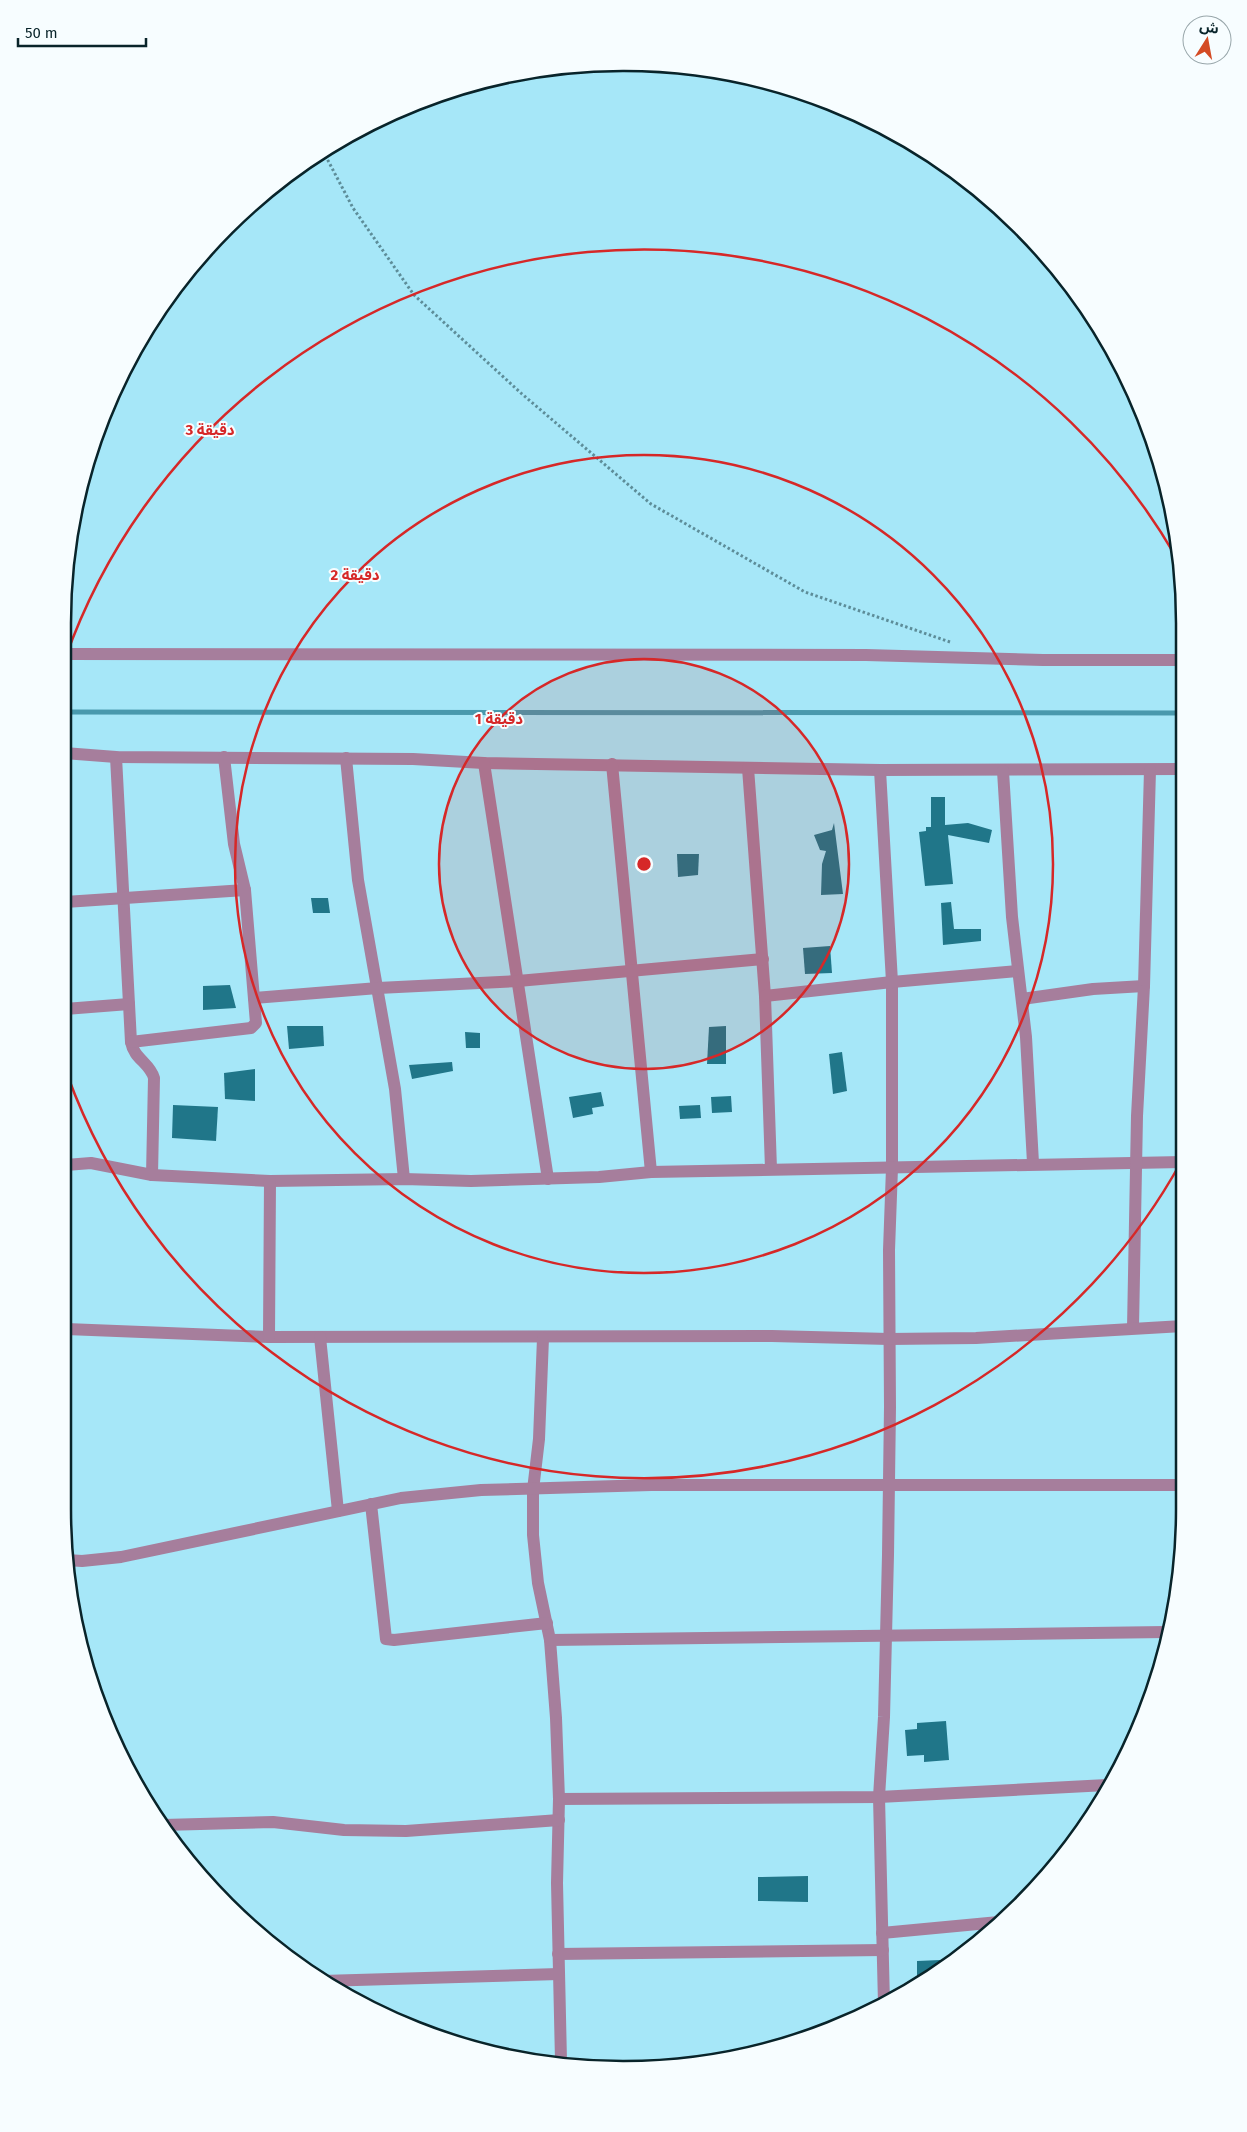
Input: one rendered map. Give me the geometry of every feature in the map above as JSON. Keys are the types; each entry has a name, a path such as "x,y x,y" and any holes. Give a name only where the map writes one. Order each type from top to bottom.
{"street":[{"path":"71,654 866,655 1042,660 1176,660"},
{"path":"71,754 116,757 413,758 484,763 880,770 1176,769"},
{"path":"116,757 131,1042 136,1056 152,1071 154,1078 152,1175"},
{"path":"131,1042 251,1028 256,1023 245,890 234,844 224,757"},
{"path":"346,758 358,880 395,1089 404,1178"},
{"path":"484,763 505,916 518,981 548,1179"},
{"path":"612,764 651,1172"},
{"path":"748,768 766,996 771,1169"},
{"path":"880,770 892,982 890,1407 886,1636 879,1797 884,1996"},
{"path":"1133,1328 1136,1163 1144,986 1150,770"},
{"path":"1003,771 1006,844 1022,999 1033,1164"},
{"path":"71,902 245,890"},
{"path":"254,998 378,988 518,981 763,959"},
{"path":"766,996 1018,971"},
{"path":"1022,999 1093,989 1144,986"},
{"path":"71,1009 129,1004"},
{"path":"71,1165 91,1163 152,1175 270,1181 404,1178 470,1181 548,1179 651,1172 1176,1162"},
{"path":"269,1337 270,1181"},
{"path":"71,1329 269,1337 543,1338 772,1336 889,1339 985,1337 1176,1326"},
{"path":"320,1337 338,1511"},
{"path":"543,1338 539,1439 533,1490 533,1535 538,1583 550,1640 559,1799 558,1974 561,2057"},
{"path":"74,1560 121,1557 371,1504 438,1492 651,1485 1176,1485"},
{"path":"371,1504 386,1639 394,1640 547,1623"},
{"path":"550,1640 1161,1632"},
{"path":"559,1799 879,1797 1102,1785"},
{"path":"170,1824 273,1822 344,1830 406,1831 559,1820"},
{"path":"882,1933 989,1923"},
{"path":"558,1954 883,1950"},
{"path":"337,1981 558,1974"}],"path":[{"path":"327,158 353,208 414,295 522,394 651,504 806,592 951,642"}],"building":[{"path":"931,797 945,797 945,825 968,823 992,830 989,843 948,835 953,884 925,886 919,832 926,831 926,827 931,827"},
{"path":"834,823 843,894 821,895 822,864 826,851 820,850 814,835 832,830"},
{"path":"677,854 699,854 698,875 678,877"},
{"path":"311,898 328,898 330,913 313,913"},
{"path":"951,902 954,929 981,929 981,941 943,945 941,903"},
{"path":"830,946 832,973 805,974 803,948"},
{"path":"230,985 236,1008 203,1010 203,986"},
{"path":"287,1026 323,1026 324,1046 289,1049"},
{"path":"726,1026 726,1064 707,1064 709,1027"},
{"path":"465,1032 480,1033 480,1048 466,1048"},
{"path":"842,1052 847,1091 833,1094 829,1054"},
{"path":"452,1062 453,1071 412,1079 409,1065"},
{"path":"255,1069 255,1101 225,1099 224,1073"},
{"path":"601,1092 604,1106 592,1108 593,1114 573,1118 569,1097"},
{"path":"731,1096 732,1112 712,1113 711,1097"},
{"path":"173,1105 218,1107 216,1141 172,1138"},
{"path":"700,1105 701,1118 680,1119 679,1106"},
{"path":"946,1721 949,1760 924,1762 924,1755 907,1756 905,1730 917,1729 917,1723"},
{"path":"808,1876 808,1902 758,1901 758,1877"},
{"path":"940,1960 917,1976 917,1961"}],"waterway":[{"path":"71,712 1176,713"}]}
